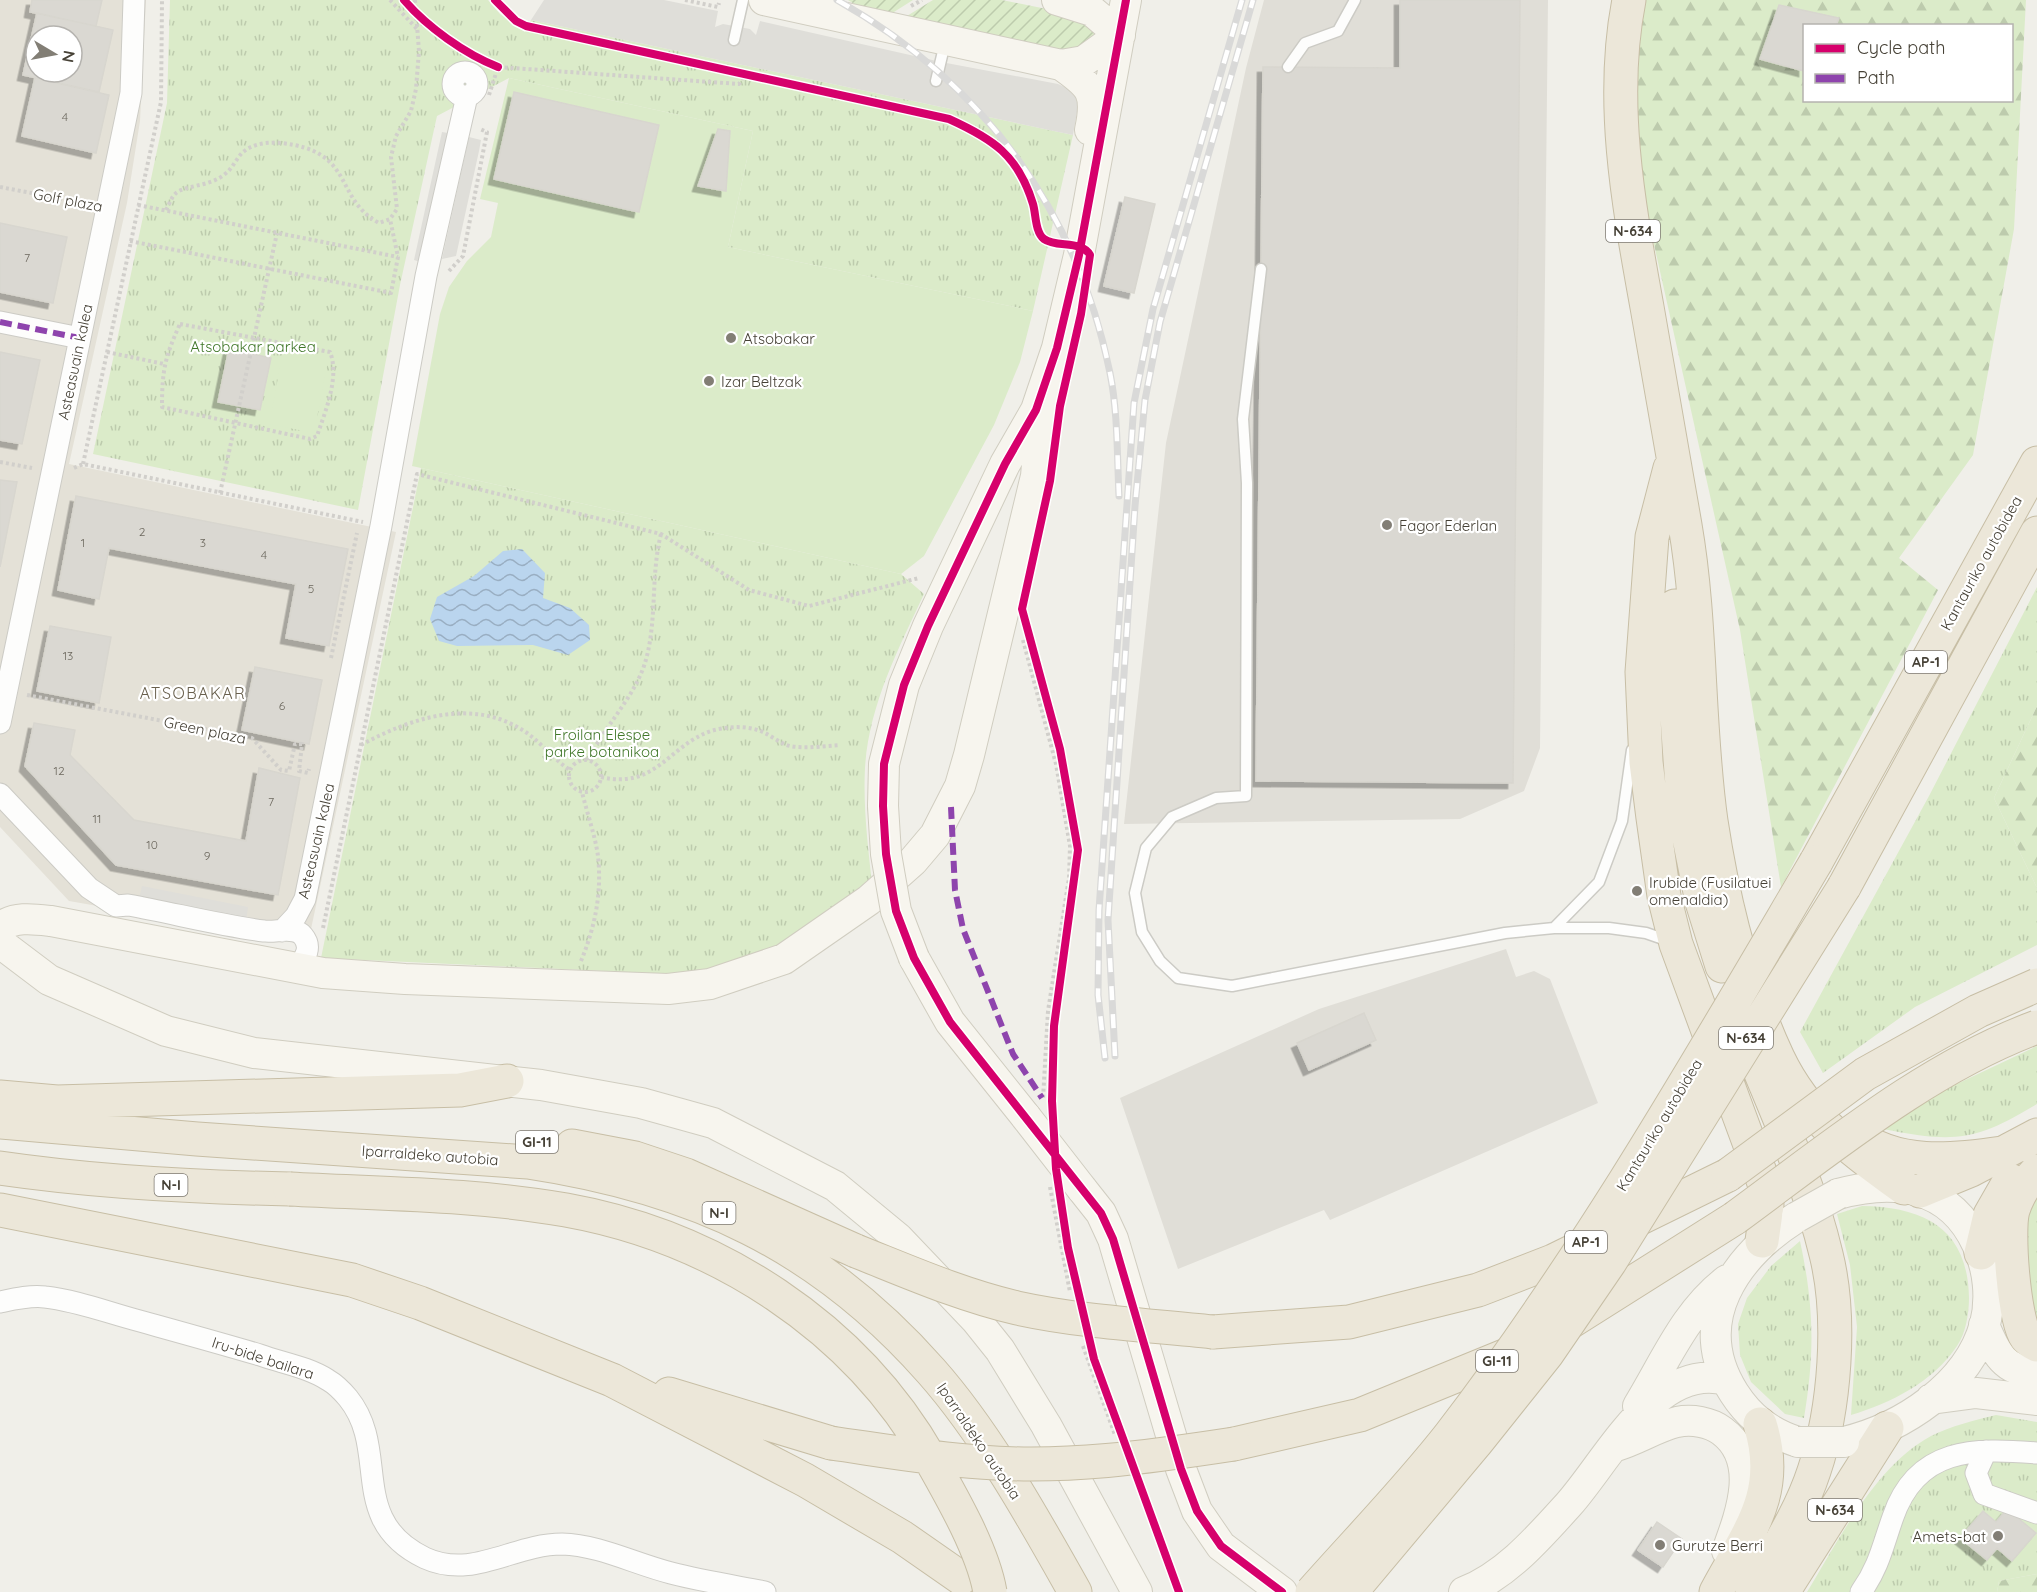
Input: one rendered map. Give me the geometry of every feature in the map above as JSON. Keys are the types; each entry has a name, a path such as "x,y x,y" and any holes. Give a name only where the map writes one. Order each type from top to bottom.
{"highway":[{"name":"N-634","path":"1629,0 1622,65 1623,153 1633,230 1672,460 1675,690 1684,813 1702,902 1742,1025 1820,1233 1832,1287 1833,1365 1825,1429 1804,1498 1752,1592"},
{"path":"1672,460 1652,537 1642,672 1650,796 1664,896 1676,944 1764,1183 1767,1205 1762,1241"},
{"path":"1672,460 1685,527 1694,599 1712,821 1732,919 1757,1006 1778,1059 1797,1093 1834,1137 1912,1189 1971,1170 2037,1135"},
{"name":"Kantauriko autobidea","path":"1312,1592 1448,1437 1542,1308 1682,1089 1816,861 2037,463"},
{"name":"Kantauriko autobidea","path":"1351,1592 1547,1354 1610,1262 1844,887 2037,533"},
{"path":"1744,961 1800,1073 1815,1095 1859,1138 1877,1147 1926,1159 1955,1160 2002,1153"},
{"name":"GI-11","path":"197,1139 424,1136 555,1143 635,1158 686,1176 856,1251 952,1290 1018,1308 1090,1319 1213,1332 1349,1322 1478,1290 1553,1261 1728,1175 1865,1074 1978,1011 2037,985"},
{"name":"GI-11","path":"0,1209 352,1280 420,1303 612,1380 682,1397 831,1443 980,1462 1062,1464 1139,1458 1234,1444 1360,1415 1502,1359 1580,1317 1735,1218 1887,1107 2003,1039 2037,1027"},
{"path":"0,1097 57,1115 460,1090 507,1081"},
{"name":"Iparraldeko autobia","path":"0,1122 57,1115 197,1139 528,1162 578,1169 677,1196 774,1240 852,1293 891,1328 932,1373 976,1430 1075,1592"},
{"path":"1982,1253 1990,1215 2000,1196 2013,1176 2037,1156"},
{"name":"N-I","path":"0,1168 51,1175 193,1187 441,1196 566,1210 666,1236 736,1268 810,1317 870,1374 917,1435 960,1513 990,1592"},
{"path":"2037,1171 2026,1182 2013,1211 2010,1235 2013,1279 2022,1327 2026,1338 2037,1346"},
{"path":"612,1380 805,1480 902,1537 961,1578"},
{"path":"1714,1592 1761,1508 1767,1488 1768,1456 1760,1424"},
{"name":"N-634","path":"1783,1592 1887,1428"}],"street":[{"name":"Asteasuain kalea","path":"0,723 131,93 134,0"},
{"path":"764,0 1061,65 1084,61 1120,35"},
{"path":"1057,0 1092,11 1120,35"},
{"path":"1127,1 1079,255 1057,348 1043,395 1027,429 1005,464 928,626 904,685 884,764 883,806 886,854 896,911 914,958 950,1022 1035,1113 1063,1182 1101,1213 1113,1239 1181,1469 1197,1511 1221,1546 1282,1592"},
{"path":"1005,464 1010,439 1040,353 1093,114 1094,106 1089,87 1061,65"},
{"name":"Asteasuain kalea","path":"282,931 296,916 305,899 381,526 426,276 466,96"},
{"path":"0,322 80,338"},
{"path":"1043,395 1036,476 960,786 935,835 913,861 869,900 784,959 711,984 668,989 362,977 297,969 116,920 77,924 31,918 5,923 2,940 49,980 165,1031 209,1044 254,1053 507,1081 641,1103 713,1123 835,1186 898,1238 976,1320 1000,1350 1046,1425 1137,1592"},
{"path":"0,794 116,920"},
{"path":"116,920 128,905 266,931 295,931 303,936 308,946 306,957 297,969"},
{"path":"1861,1188 1912,1189 1959,1216 1970,1229 1982,1253 1987,1278 1984,1324 1974,1350 1957,1374 1931,1399 1887,1428 1844,1442 1798,1442 1760,1424 1744,1407 1726,1380 1716,1344 1719,1309 1735,1275 1762,1241 1797,1217 1838,1194 1861,1188"},
{"path":"1614,1447 1694,1311 1709,1294 1735,1275"},
{"name":"Iru-bide bailara","path":"0,1302 43,1296 74,1303 234,1347 330,1380 348,1398 360,1416 379,1512 389,1531 403,1545 427,1558 453,1566 477,1565 531,1547 561,1544 587,1547 670,1573 765,1592"},
{"path":"1984,1324 1995,1351 2003,1362 2014,1368 2037,1371"},
{"path":"1464,1592 1506,1568 1570,1503 1648,1406 1668,1390 1702,1376 1726,1380"},
{"path":"1931,1399 1976,1393 2037,1400"},
{"path":"1614,1447 1677,1422 1706,1423 1732,1439 1741,1453 1744,1466 1743,1499 1714,1592"},
{"path":"1861,1592 1876,1571 1893,1514 1910,1483 1933,1462 1962,1454 1986,1451 2037,1453"},
{"path":"1986,1451 1976,1473 1984,1494 2037,1513"},
{"path":"1110,1546 1131,1592"}],"lane":[{"path":"734,40 743,0"},
{"path":"1288,67 1305,43 1338,31 1355,0"},
{"path":"936,81 946,40"},
{"path":"1261,269 1243,419 1247,483 1246,796 1216,798 1172,817 1146,848 1135,893 1142,932 1160,962 1178,978 1232,986 1505,933 1554,928 1609,928 1646,933 1676,944"},
{"path":"1554,928 1599,882 1622,821 1642,672"}],"path":[{"path":"83,464 161,102 162,0"},
{"path":"390,0 418,29"},
{"path":"404,0 420,17"},
{"path":"166,210 176,194 184,189 209,185 235,166 240,154 252,146 270,142 298,145 318,152 340,172 361,211 379,223 390,219 397,209 391,157 396,136 411,111 419,69 420,17 415,0"},
{"path":"685,0 718,7 719,3"},
{"path":"489,63 498,67 739,84 745,74"},
{"path":"488,98 498,67"},
{"path":"733,71 756,76"},
{"path":"442,279 463,256 487,132 478,128 481,118"},
{"path":"138,205 398,257"},
{"path":"130,241 391,293 398,257 390,219"},
{"path":"220,493 277,233"},
{"path":"180,324 330,352 331,384 327,408 317,436 310,439 162,406 164,364 180,324"},
{"path":"107,352 164,364"},
{"path":"0,462 64,473 83,464 405,532"},
{"path":"321,939 417,474 661,534 749,590 810,606 919,578"},
{"path":"588,760 610,721 633,690 644,668 649,649 657,552 661,534"},
{"path":"1023,630 1060,749 1078,850 1054,1026 1052,1101"},
{"path":"1023,630 1056,764 1070,846 1069,878 1035,1113"},
{"path":"361,746 386,732 416,720 452,712 479,713 503,720 525,731 554,759 570,770"},
{"path":"601,777 615,780 648,772 666,763 694,740 709,732 726,728 747,728 762,732 787,745 840,745"},
{"path":"580,965 593,933 598,885 598,854 582,792 570,782 570,770 578,762 588,760 598,766 601,777 593,790 582,792"},
{"path":"1063,1182 1063,1225 1076,1300"},
{"path":"1085,1338 1118,1436"}],"shaded area":[{"path":"0,0 146,0 140,121 127,203 69,464 396,532 308,943 69,901 0,827"},
{"path":"544,0 664,0 718,11 715,27 723,24 750,29 756,35 760,21 941,62 1058,84 1074,91 1078,106 1073,135 531,20"},
{"name":"Fagor Ederlan","path":"1264,0 1548,0 1540,748 1524,791 1460,819 1124,824 1166,443 1246,68"},
{"path":"442,132 448,133 420,262 414,260"},
{"path":"469,137 481,140 456,256 442,259"},
{"path":"142,886 248,907 246,922 139,900"},
{"path":"1506,949 1516,977 1534,971 1550,979 1598,1103 1330,1220 1324,1210 1178,1269 1120,1098 1319,1009"}],"green space":[{"name":"Atsobakar parkea","path":"170,0 488,0 500,14 525,32 531,20 1073,135 1033,311 728,247 753,131 509,78 437,116 400,285 358,510 93,454 167,103"},
{"path":"848,0 913,0 886,17 870,14"},
{"path":"933,0 1002,0 1081,16 1100,36 1069,54 902,19"},
{"path":"1645,0 2026,0 2014,229 1973,455 1899,558 1938,590 1781,887 1740,630 1641,186 1633,81"},
{"name":"Atsobakar","path":"509,78 753,131 728,247 1033,311 1020,362 994,425 924,556 901,574 412,466 440,314 449,287 467,261 491,237 498,203 480,199"},
{"path":"284,347 329,356 314,433 269,424"},
{"name":"Froilan Elespe parke botanikoa","path":"421,468 901,574 924,594 886,678 872,722 865,768 865,797 872,884 809,931 737,965 677,977 649,973 321,958"},
{"path":"2037,587 2037,706 1994,798 2037,888 2037,945 1915,1007 1823,1073 1800,1032 1929,796"},
{"path":"2037,706 2037,888 1994,798"},
{"path":"2037,1046 2037,1104 2015,1117 1997,1126 1963,1136 1928,1136 1883,1129 1925,1099"},
{"path":"2037,1188 2037,1331 2027,1305 2026,1208"},
{"path":"1862,1206 1905,1211 1939,1226 1961,1255 1967,1274 1969,1304 1960,1341 1936,1370 1910,1390 1851,1415 1857,1327 1850,1265 1837,1214"},
{"path":"1800,1241 1808,1287 1811,1329 1810,1372 1804,1418 1785,1414 1751,1382 1740,1355 1738,1324 1747,1298 1771,1266"},
{"path":"1996,1415 2037,1422 2037,1574 1999,1581 1997,1592 1807,1592 1860,1506 1892,1466 1911,1449 1931,1436 1955,1426"},
{"path":"2037,1574 2037,1592 1997,1592 1999,1581"}],"water":[{"path":"522,549 545,573 543,598 570,608 589,625 590,640 568,655 533,645 457,646 439,641 430,619 437,597 474,576 503,551"}],"building":[{"path":"32,0 102,0 96,26 30,12"},
{"name":"Fagor Ederlan","path":"1400,0 1520,0 1513,783 1256,781 1263,67 1400,68"},
{"path":"1779,5 1839,18 1837,24 1803,24 1803,71 1760,59"},
{"path":"37,13 113,30 99,92 63,84 84,84 84,24 35,24"},
{"path":"34,84 61,84 109,95 96,153 22,136"},
{"path":"514,92 659,125 639,212 494,179"},
{"path":"718,129 730,131 726,191 698,186"},
{"path":"1125,197 1155,204 1134,293 1104,286"},
{"path":"0,223 67,237 53,303 0,292"},
{"path":"229,349 271,358 260,410 218,402"},
{"path":"0,352 40,360 22,444 0,440"},
{"path":"0,480 17,482 0,567"},
{"path":"76,496 348,549 329,646 286,638 296,584 109,548 99,599 58,590"},
{"path":"50,626 111,637 99,703 37,691"},
{"path":"255,667 322,680 309,744 242,730"},
{"path":"34,723 75,730 70,755 134,820 246,841 259,768 300,778 278,895 116,865 25,766"},
{"path":"1364,1013 1376,1040 1309,1070 1297,1043"},
{"name":"Amets-bat","path":"2007,1509 2036,1533 2012,1561 1997,1548 1987,1560 1960,1538 1983,1511 1996,1522"},
{"name":"Gurutze Berri","path":"1657,1522 1682,1539 1663,1567 1638,1550"}],"railway":[{"path":"837,0 889,33 936,70 978,111 1016,156 1047,205 1074,257 1095,314 1110,373 1116,419 1119,496"},
{"path":"1105,1058 1098,995 1099,910 1134,403 1153,309 1242,0"},
{"path":"1115,1056 1108,920 1135,506 1145,400 1160,322 1253,0"}],"marked path":[{"path":"0,322 80,338"},
{"path":"951,807 955,890 963,929 1013,1054 1042,1098"}],"cycle path":[{"path":"404,0 447,39 498,67"},
{"path":"495,0 516,21 526,26 949,119 991,142 1011,161 1027,187 1037,227 1044,239 1049,242 1081,247 1090,255 1081,314 1060,406 1050,481 1022,609 1060,749 1078,850 1054,1026 1052,1101 1056,1169 1068,1248 1094,1359 1179,1592"},
{"path":"1126,0 1079,255 1057,348 1036,410 1005,464 928,626 904,685 884,764 883,806 886,854 896,911 914,958 950,1022 1101,1213 1113,1239 1181,1469 1197,1511 1221,1546 1282,1592"}],"place":[{"name":"Atsobakar","path":"731,338"},
{"name":"Izar Beltzak","path":"709,381"},
{"name":"Fagor Ederlan","path":"1387,525"},
{"name":"Irubide (Fusilatuei omenaldia)","path":"1637,891"},
{"name":"Amets-bat","path":"1998,1536"},
{"name":"Gurutze Berri","path":"1660,1545"}],"district":[{"name":"ATSOBAKAR","path":"193,693"}]}
